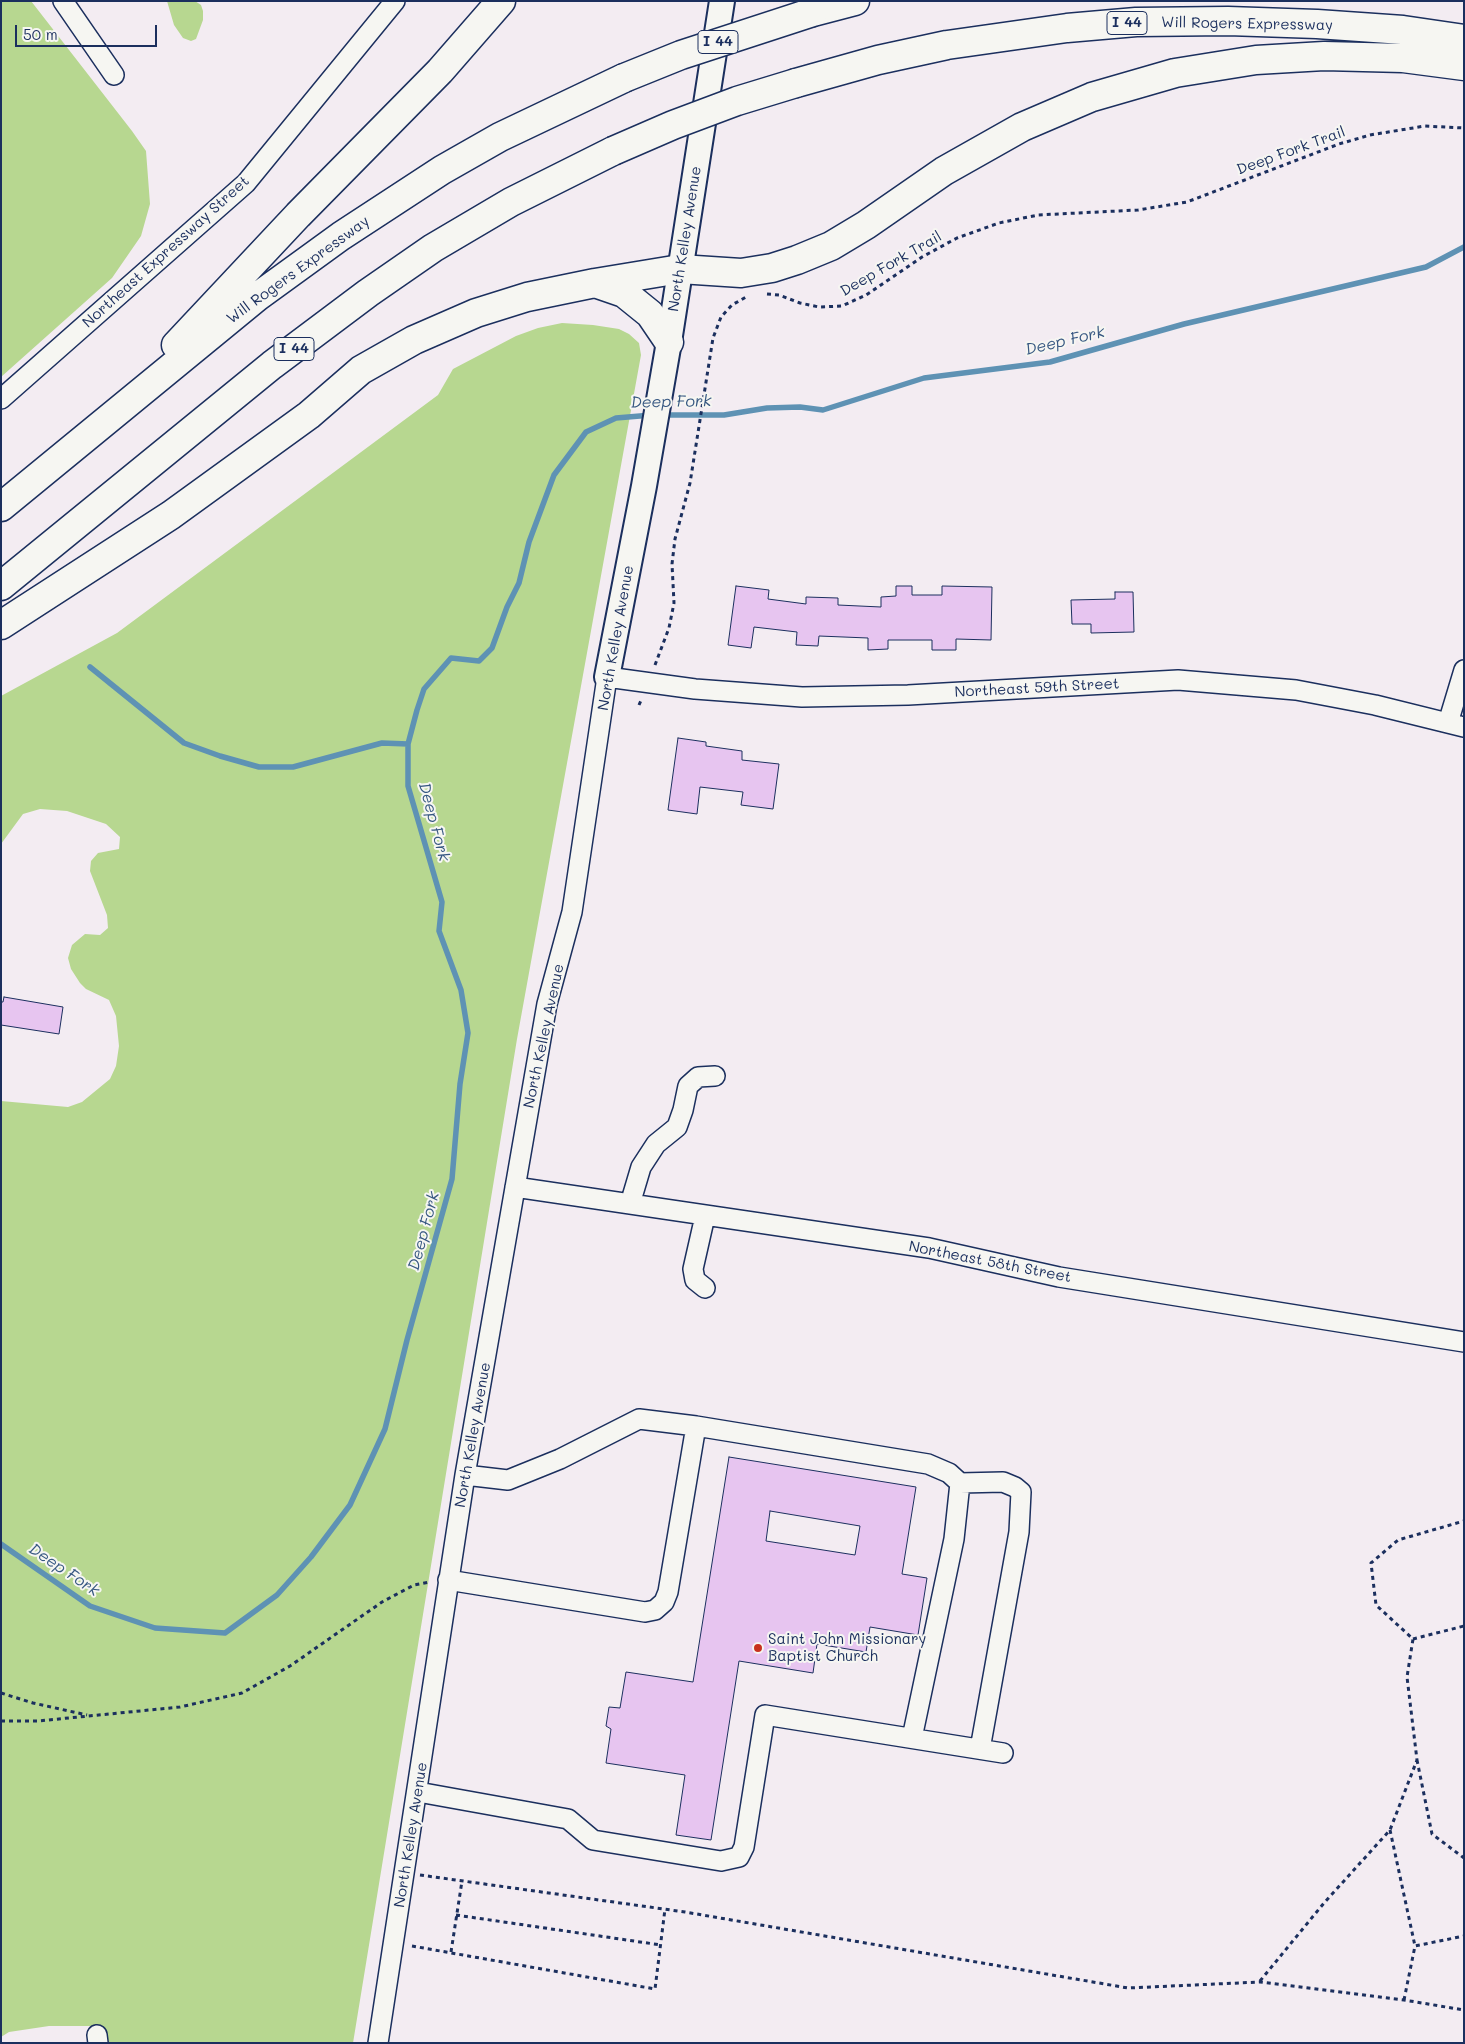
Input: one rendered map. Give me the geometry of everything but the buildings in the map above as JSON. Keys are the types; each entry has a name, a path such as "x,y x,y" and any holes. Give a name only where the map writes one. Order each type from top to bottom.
{"highway":[{"path":"96,430 298,215 440,71 502,1"},
{"name":"Will Rogers Expressway","path":"1,508 257,297 390,203 442,170 500,137 624,78 681,55 813,12 856,1"},
{"name":"Will Rogers Expressway","path":"1,586 272,364 433,248 511,202 613,151 673,125 737,101 878,60 947,45 1067,28 1136,22 1228,21 1317,24 1403,30 1464,39"},
{"path":"1,625 170,515 309,415 361,370 414,340 476,313 527,297 595,283 680,270 741,273 772,268 797,260 830,246 866,226 944,171 1022,127 1092,97 1175,73 1256,60 1324,56 1403,58 1464,66"},
{"path":"595,283 624,293 650,314 669,342"}],"main road":[{"name":"North Kelley Avenue","path":"607,677 644,486 669,342 722,1"}],"street":[{"path":"63,1 114,75"},
{"name":"Northeast Expressway Street","path":"1,399 246,183 395,1"},
{"path":"1456,725 1464,670"},
{"name":"Northeast 59th Street","path":"607,677 696,689 802,697 908,695 1178,680 1296,690 1375,704 1456,725"},
{"name":"North Kelley Avenue","path":"378,2043 418,1792 465,1474 548,1004 572,912 607,677"},
{"path":"630,1204 641,1167 656,1144 677,1127 688,1086 698,1077 716,1076"},
{"name":"Northeast 58th Street","path":"515,1187 929,1248 1059,1276 1464,1342"},
{"path":"705,1216 694,1269 695,1280 705,1288"},
{"path":"465,1474 508,1480 560,1459 639,1419 696,1426 928,1464 950,1473 960,1483 1003,1482 1014,1487 1021,1492 1019,1532 980,1749"},
{"path":"448,1580 645,1612 656,1610 664,1602 668,1592 696,1426"},
{"path":"912,1738 954,1539 960,1483"},
{"path":"418,1792 568,1819 593,1840 720,1861 739,1857 744,1847 765,1715 1003,1753"}],"path":[{"name":"Deep Fork Trail","path":"762,293 779,295 800,303 819,307 842,306 866,295 922,257 957,238 999,223 1038,215 1138,210 1187,202 1339,144 1425,126 1464,128"},
{"path":"639,705 669,628 674,603 672,564 674,547 690,483 713,338 721,317 732,305 754,295"},
{"path":"1413,1639 1376,1605 1371,1563 1398,1540 1464,1521"},
{"path":"1,1722 38,1721 180,1707 242,1693 290,1666 382,1602 414,1585 448,1580"},
{"path":"1413,1639 1464,1626"},
{"path":"1413,1639 1407,1677 1417,1760 1432,1834 1464,1858"},
{"path":"1,1693 33,1703 90,1715"},
{"path":"1260,1982 1324,1903 1390,1830 1417,1760"},
{"path":"1390,1830 1415,1946 1404,2000"},
{"path":"405,1873 665,1909 1128,1988 1260,1982 1404,2000 1464,2010"},
{"path":"450,1952 462,1881"},
{"path":"394,1942 655,1989 665,1909"},
{"path":"456,1915 661,1945"},
{"path":"1415,1946 1464,1936"}],"green space":[{"path":"1,1 31,1 132,131 146,151 150,204 141,236 112,278 1,377"},
{"path":"167,1 195,1 201,5 203,20 196,39 191,41 183,38 174,25"},
{"path":"562,323 619,329 629,334 639,343 641,355 517,1039 353,2043 109,2043 105,2028 94,2026 49,2026 9,2032 1,2037 1,1101 68,1107 82,1102 110,1079 116,1066 119,1046 116,1016 109,1000 86,989 80,983 71,969 68,958 72,945 85,934 100,935 108,928 107,915 90,871 91,861 98,853 119,849 120,837 106,824 67,811 40,809 23,814 1,844 1,696 117,633 438,395 453,369 516,336 538,328"}],"waterway":[{"name":"Deep Fork","path":"661,415 724,415 767,408 800,407 823,410 924,378 1050,362 1184,324 1426,267 1464,247"},
{"name":"Deep Fork","path":"1,1544 90,1606 155,1628 225,1633 277,1595 311,1557 350,1505 385,1429 407,1340 452,1179 460,1084 468,1033 461,990 439,931 442,902 408,786 408,744 417,710 424,689 451,658 479,661 492,648 507,607 519,583 529,542 554,475 586,432 616,418 652,415"},
{"path":"90,667 184,743 259,767 293,767 382,743 408,744"}],"place":[{"name":"Saint John Missionary Baptist Church","path":"758,1648"}]}
